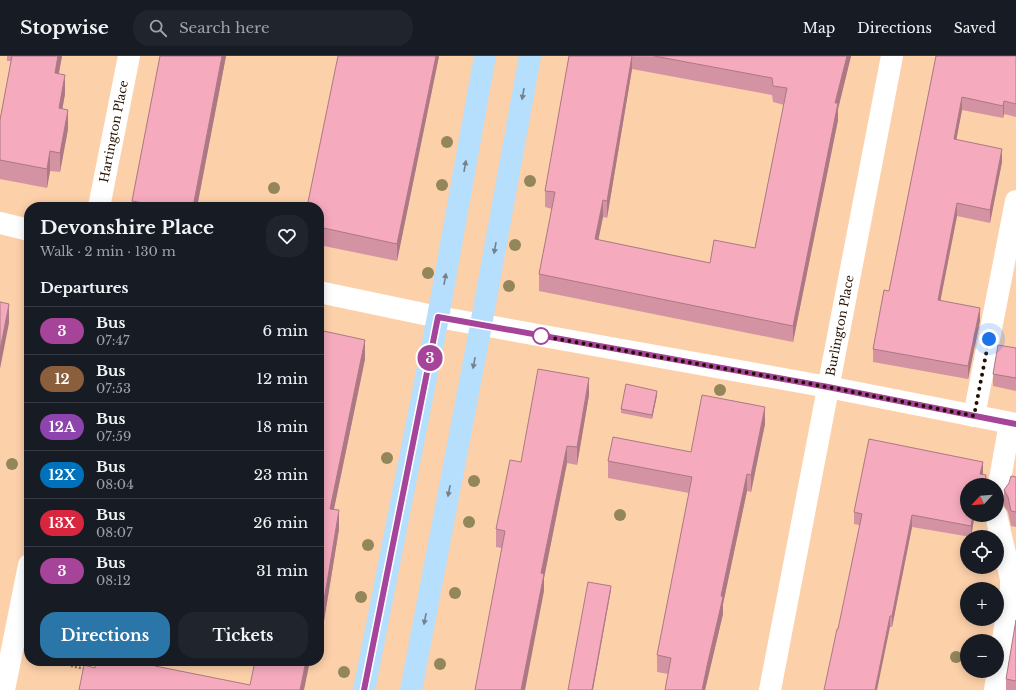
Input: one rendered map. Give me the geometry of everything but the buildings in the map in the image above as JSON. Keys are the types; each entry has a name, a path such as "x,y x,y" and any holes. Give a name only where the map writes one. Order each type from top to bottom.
{"main road":[{"path":"364,690 438,317 485,56"},
{"path":"411,690 481,325 530,56"}],"street":[{"name":"Hartington Place","path":"100,202 129,56"},
{"name":"Burlington Place","path":"770,690 892,56"},
{"path":"974,416 1016,201"},
{"path":"0,223 24,229"},
{"path":"324,293 438,317 828,387 1013,424 1001,478"},
{"path":"995,690 1011,589 998,522"},
{"path":"4,690 24,590"}],"path":[{"path":"71,666 91,670"}],"bus line":[{"name":"3","path":"364,690 438,317 828,387 1016,424"}],"route":[{"path":"541,336 828,387 974,416 989,339"}]}
